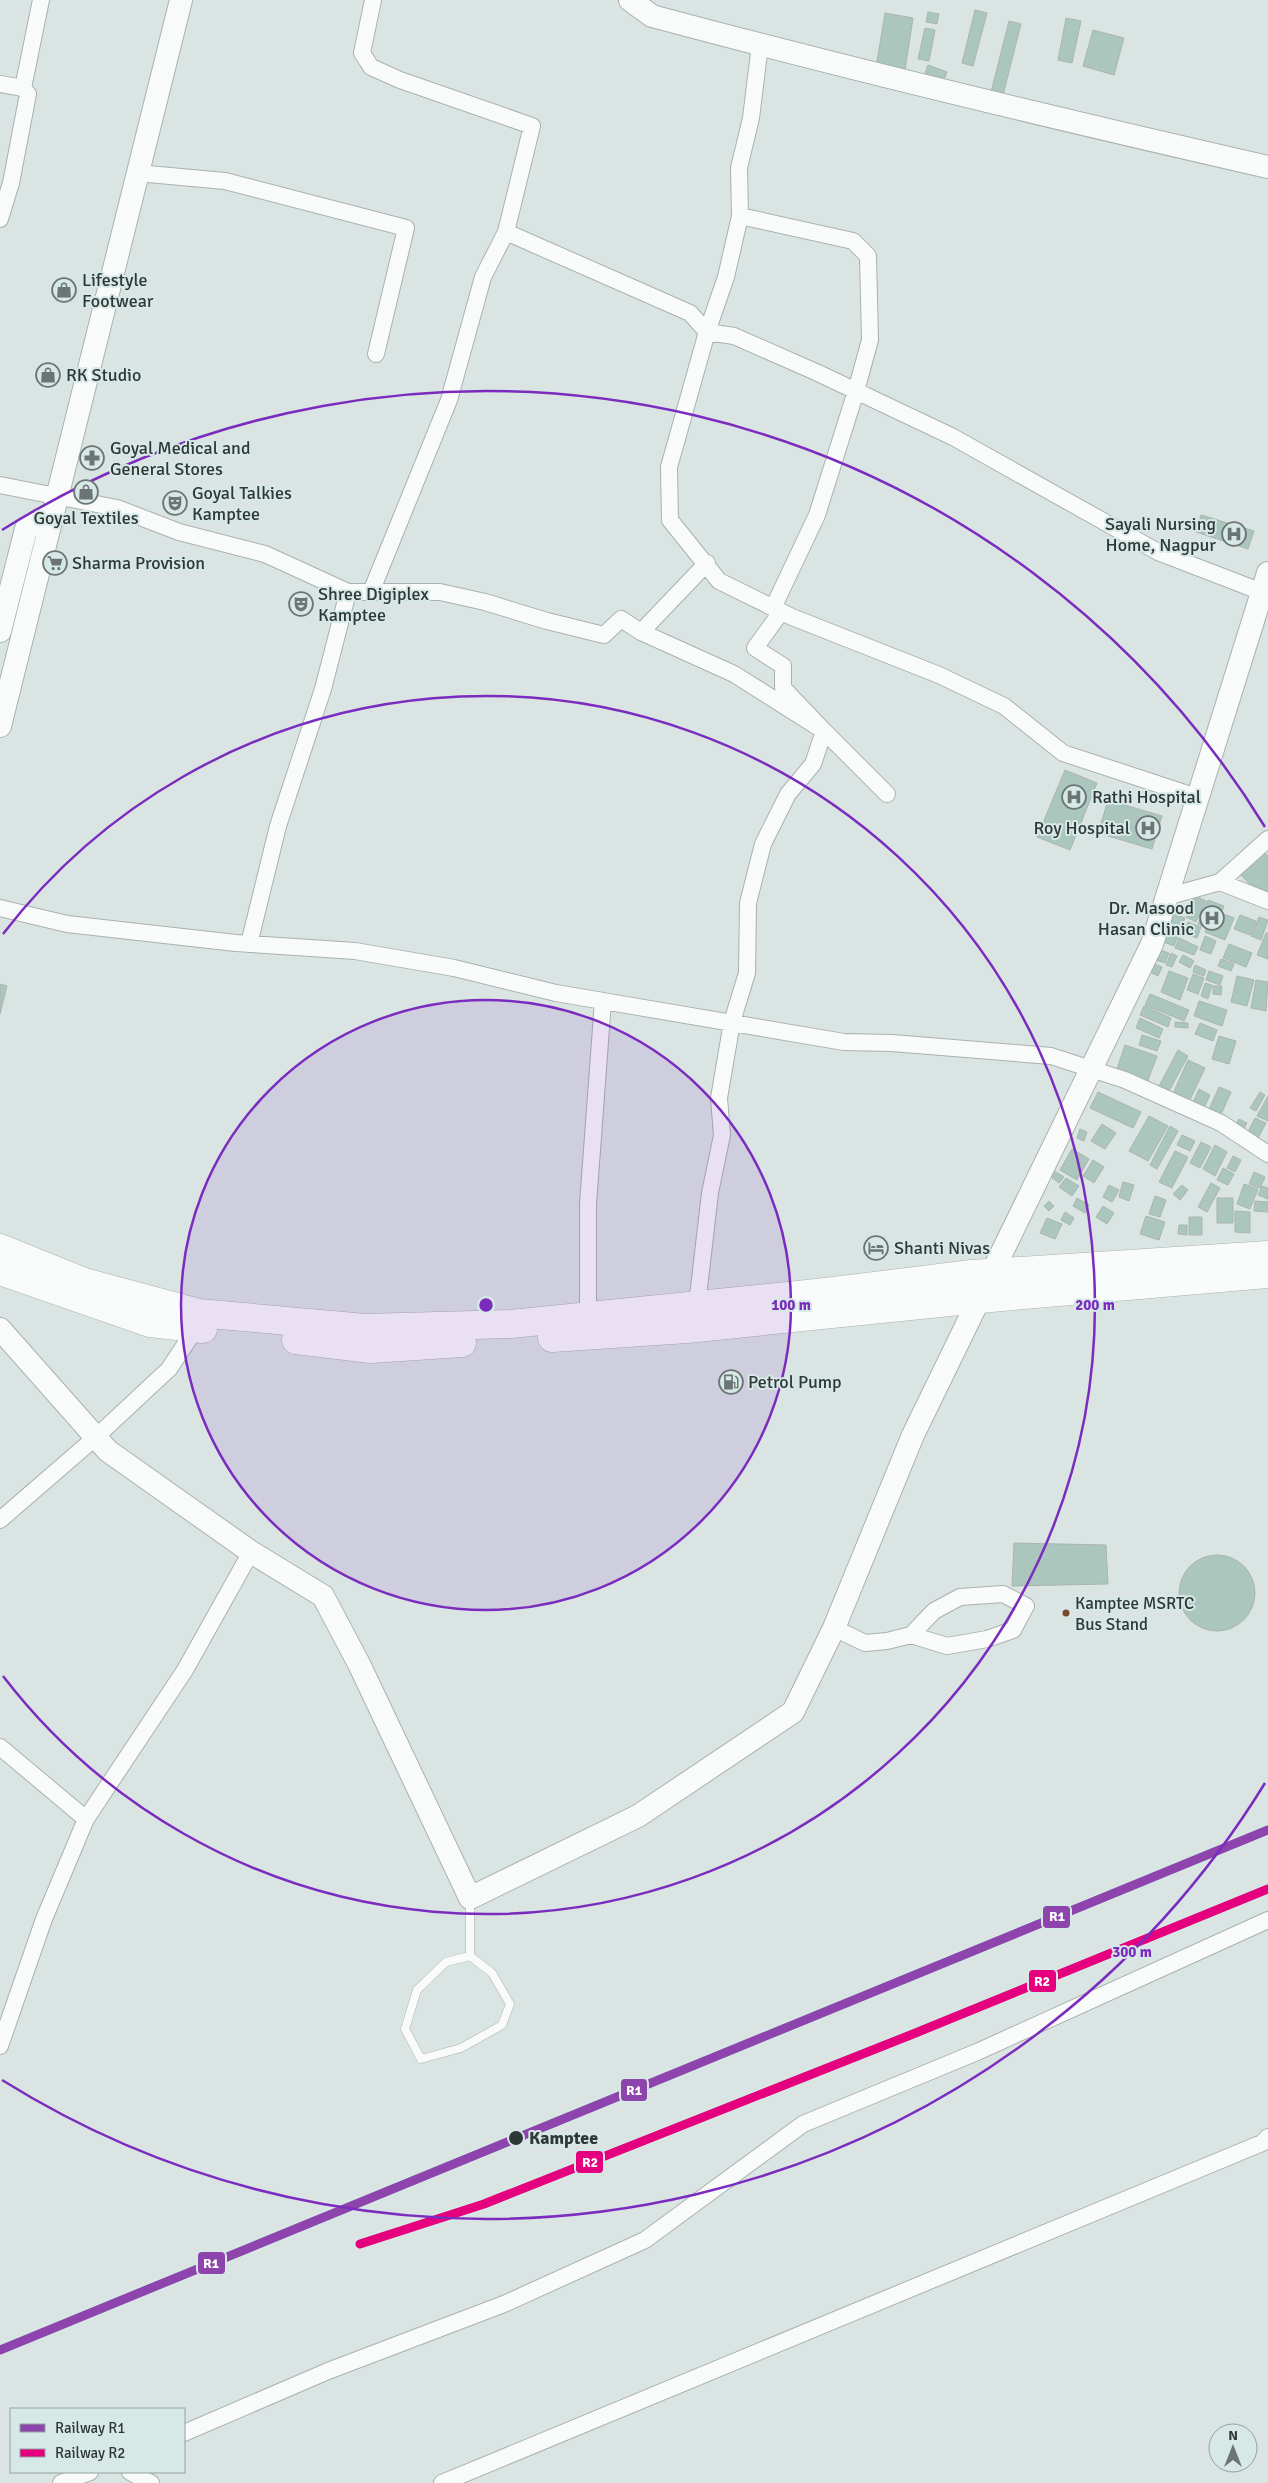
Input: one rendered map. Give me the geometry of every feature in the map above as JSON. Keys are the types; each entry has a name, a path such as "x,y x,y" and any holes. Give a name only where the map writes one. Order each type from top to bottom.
{"highway":[{"path":"0,1248 84,1282 198,1321 371,1349 754,1311 979,1299 1268,1274"},
{"path":"0,1271 150,1323 198,1321 365,1328 510,1324 588,1316 668,1319 697,1305 754,1311 992,1273 1268,1255"}],"street":[{"path":"23,88 41,0"},
{"path":"0,726 181,0"},
{"path":"371,592 449,400 483,276 506,232 532,126 400,80 371,67 362,53 373,0"},
{"path":"630,0 652,16 760,45 953,94 1268,167"},
{"path":"760,45 751,118 739,168 740,216 726,276 707,332 669,467 670,520 719,581 777,610 858,645 939,676 1004,706 1063,753 1197,797"},
{"path":"0,84 23,88 28,94 11,184 0,219"},
{"path":"137,173 225,181 406,228 376,354"},
{"path":"740,216 853,241 868,256 870,340 856,391 817,515 777,610 755,648 783,666 783,688 887,794"},
{"path":"0,1329 108,1451 251,1552 323,1596 359,1664 470,1898 638,1816 793,1712 834,1628 913,1435 1152,944 1265,582 1158,552 953,437 734,336 707,332 690,313 506,232"},
{"path":"0,485 56,505 116,508 179,532 265,554 348,592 440,592 485,602 547,622 604,635 621,619 641,632 734,674 824,731"},
{"path":"0,632 26,529 56,505"},
{"path":"641,632 706,563"},
{"path":"249,944 278,826 323,689 348,592"},
{"path":"697,1305 710,1193 722,1135 719,1098 732,1022 747,972 748,903 763,844 788,794 814,764 824,731"},
{"path":"1166,897 1220,882 1268,839"},
{"path":"1220,882 1268,901"},
{"path":"0,908 68,924 249,944 355,951 454,968 556,993 844,1042 892,1043 1051,1056 1092,1068 1221,1123 1268,1154"},
{"path":"588,1316 588,1204 604,1001"},
{"path":"0,1520 96,1437 169,1369 198,1321"},
{"path":"0,2046 44,1920 86,1819 186,1670 251,1552"},
{"path":"834,1628 865,1643 887,1641 912,1635 947,1646 987,1639 1013,1630 1026,1606 1004,1594 960,1597 934,1611 912,1635"},
{"path":"0,1748 86,1819"},
{"path":"185,2433 328,2371 504,2304 645,2240 803,2124 977,2052 1268,1920"},
{"path":"442,2483 1266,2144"},
{"path":"61,2483 87,2473"},
{"path":"132,2473 151,2483"}],"lane":[{"path":"470,1898 470,1956"},
{"path":"470,1956 492,1973 510,2004 502,2025 461,2048 421,2059 405,2029 417,1990 446,1962 470,1956"}],"building":[{"path":"975,10 987,13 973,66 962,63"},
{"path":"928,12 939,14 937,24 926,22"},
{"path":"885,13 913,18 904,77 875,73"},
{"path":"1066,18 1081,21 1072,63 1058,60"},
{"path":"1009,21 1021,24 1003,95 991,92"},
{"path":"925,28 935,30 929,61 918,59"},
{"path":"1093,30 1124,38 1114,75 1083,66"},
{"path":"928,65 947,72 943,82 924,76"},
{"path":"1201,515 1254,531 1248,549 1196,532"},
{"path":"1065,770 1097,783 1070,850 1037,837"},
{"path":"1108,800 1162,816 1152,849 1098,833"},
{"path":"1262,849 1268,856 1268,893 1263,898 1238,872"},
{"path":"1195,896 1206,901 1196,922 1186,917"},
{"path":"1208,900 1224,906 1221,913 1234,918 1225,940 1205,932 1207,928 1198,924"},
{"path":"1171,913 1185,918 1174,946 1161,941"},
{"path":"1240,915 1256,921 1250,935 1234,929"},
{"path":"1259,917 1268,920 1261,940 1251,936"},
{"path":"1188,922 1201,927 1197,938 1183,933"},
{"path":"1266,933 1268,933 1268,959 1257,955"},
{"path":"1205,936 1216,941 1211,954 1200,950"},
{"path":"1179,938 1198,947 1194,955 1175,948"},
{"path":"1229,944 1252,953 1246,967 1223,958"},
{"path":"1157,949 1169,953 1165,963 1153,959"},
{"path":"1171,953 1177,956 1172,967 1166,965"},
{"path":"1183,955 1194,961 1190,968 1179,962"},
{"path":"1221,959 1234,964 1231,971 1218,966"},
{"path":"1153,963 1162,967 1158,976 1150,972"},
{"path":"1195,965 1206,970 1204,976 1193,972"},
{"path":"1169,971 1188,978 1180,1000 1161,992"},
{"path":"1209,971 1223,976 1220,985 1206,980"},
{"path":"1193,974 1204,978 1198,994 1187,990"},
{"path":"1237,976 1254,980 1247,1006 1231,1002"},
{"path":"1256,980 1268,982 1266,1011 1251,1008"},
{"path":"1205,983 1212,985 1208,999 1201,996"},
{"path":"0,984 7,986 0,1014"},
{"path":"1213,986 1222,986 1221,995 1213,994"},
{"path":"1150,994 1189,1010 1184,1021 1145,1005"},
{"path":"1199,1001 1227,1010 1222,1026 1194,1016"},
{"path":"1144,1006 1171,1018 1168,1027 1140,1015"},
{"path":"1140,1018 1163,1029 1159,1038 1136,1028"},
{"path":"1175,1022 1188,1023 1188,1028 1175,1027"},
{"path":"1200,1023 1217,1030 1213,1041 1195,1034"},
{"path":"1142,1035 1161,1041 1157,1051 1139,1045"},
{"path":"1219,1036 1236,1041 1229,1064 1212,1059"},
{"path":"1125,1045 1157,1056 1147,1083 1116,1072"},
{"path":"1178,1050 1188,1056 1168,1093 1158,1088"},
{"path":"1188,1060 1205,1068 1188,1104 1172,1096"},
{"path":"1219,1087 1231,1092 1219,1119 1207,1114"},
{"path":"1199,1089 1210,1095 1202,1112 1191,1107"},
{"path":"1098,1092 1141,1112 1133,1128 1090,1108"},
{"path":"1260,1092 1265,1095 1256,1111 1250,1108"},
{"path":"1268,1096 1268,1121 1257,1116"},
{"path":"1149,1116 1168,1126 1148,1161 1129,1151"},
{"path":"1255,1118 1266,1123 1257,1140 1247,1134"},
{"path":"1239,1119 1247,1123 1242,1132 1234,1128"},
{"path":"1102,1124 1116,1133 1105,1149 1091,1141"},
{"path":"1170,1126 1178,1131 1157,1169 1150,1165"},
{"path":"1080,1129 1087,1132 1084,1141 1077,1138"},
{"path":"1182,1135 1195,1141 1190,1151 1177,1145"},
{"path":"1201,1142 1211,1147 1200,1168 1190,1163"},
{"path":"1215,1145 1227,1152 1215,1176 1203,1169"},
{"path":"1072,1149 1089,1159 1077,1180 1060,1170"},
{"path":"1175,1151 1188,1157 1172,1188 1159,1182"},
{"path":"1233,1156 1241,1160 1235,1172 1227,1168"},
{"path":"1093,1160 1104,1167 1094,1183 1083,1176"},
{"path":"1223,1168 1234,1174 1228,1185 1217,1180"},
{"path":"1054,1171 1064,1177 1059,1183 1051,1177"},
{"path":"1254,1172 1265,1177 1260,1188 1249,1184"},
{"path":"1066,1178 1079,1186 1072,1196 1059,1187"},
{"path":"1123,1182 1134,1185 1129,1201 1119,1197"},
{"path":"1211,1183 1220,1188 1207,1212 1198,1207"},
{"path":"1244,1184 1258,1189 1250,1209 1237,1204"},
{"path":"1109,1185 1119,1190 1112,1202 1103,1197"},
{"path":"1182,1185 1188,1190 1180,1200 1173,1194"},
{"path":"1262,1186 1268,1188 1268,1199 1258,1195"},
{"path":"1155,1196 1166,1200 1160,1217 1149,1214"},
{"path":"1077,1198 1089,1205 1085,1213 1073,1206"},
{"path":"1217,1198 1233,1198 1233,1223 1217,1223"},
{"path":"1049,1201 1054,1206 1049,1211 1044,1206"},
{"path":"1255,1201 1268,1202 1268,1212 1254,1211"},
{"path":"1103,1206 1114,1213 1107,1224 1096,1217"},
{"path":"1235,1211 1250,1212 1250,1233 1235,1232"},
{"path":"1065,1212 1074,1218 1070,1225 1061,1220"},
{"path":"1146,1216 1165,1222 1159,1240 1140,1234"},
{"path":"1189,1217 1202,1217 1202,1235 1189,1235"},
{"path":"1047,1218 1062,1224 1055,1239 1040,1233"},
{"path":"1179,1225 1187,1225 1187,1235 1178,1234"},
{"name":"Kamptee MSRTC Bus Stand","path":"1014,1543 1106,1545 1108,1584 1012,1586"},
{"path":"1217,1555 1231,1558 1244,1566 1252,1579 1255,1593 1252,1607 1244,1620 1231,1628 1217,1631 1203,1628 1190,1620 1182,1607 1179,1593 1182,1579 1190,1566 1203,1558"}],"rail line":[{"name":"R1","path":"0,2350 1268,1830"},
{"name":"R2","path":"360,2244 484,2204 918,2032 1268,1889"}],"place":[{"name":"Lifestyle Footwear","path":"64,290"},
{"name":"RK Studio","path":"48,375"},
{"name":"Goyal Medical and General Stores","path":"92,458"},
{"name":"Goyal Textiles","path":"86,492"},
{"name":"Goyal Talkies Kamptee","path":"175,503"},
{"name":"Sayali Nursing Home, Nagpur","path":"1234,534"},
{"name":"Sharma Provision","path":"55,563"},
{"name":"Shree Digiplex Kamptee","path":"301,604"},
{"name":"Rathi Hospital","path":"1074,797"},
{"name":"Roy Hospital","path":"1148,828"},
{"name":"Dr. Masood Hasan Clinic","path":"1212,918"},
{"name":"Shanti Nivas","path":"876,1248"},
{"name":"Petrol Pump","path":"731,1382"},
{"name":"Kamptee MSRTC Bus Stand","path":"1066,1613"},
{"name":"Kamptee","path":"516,2138"}]}
